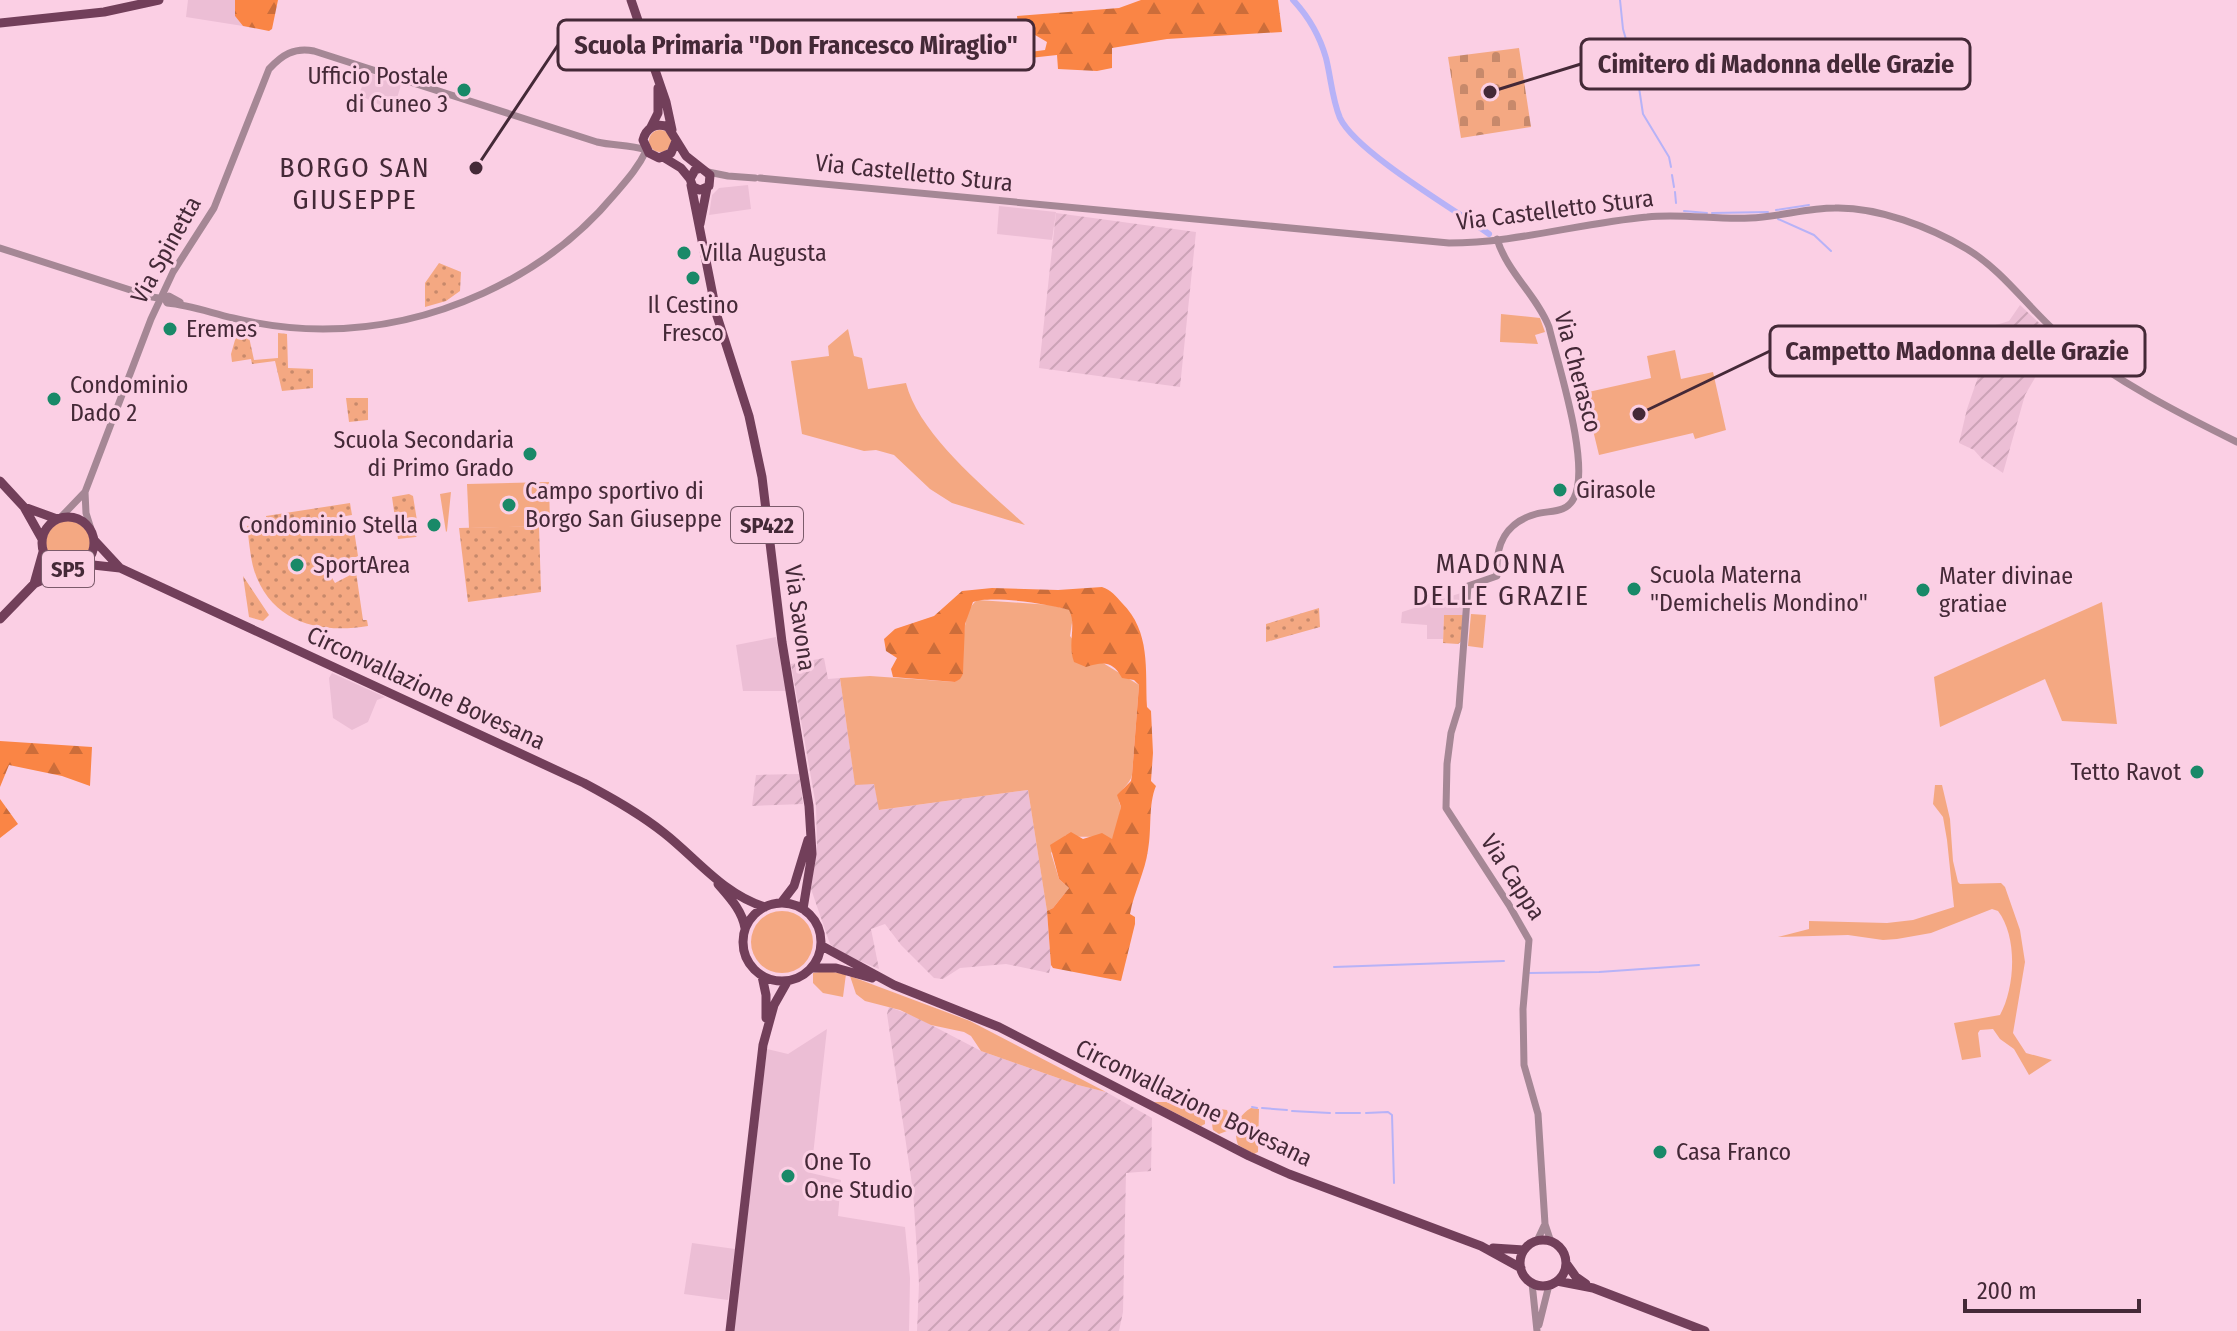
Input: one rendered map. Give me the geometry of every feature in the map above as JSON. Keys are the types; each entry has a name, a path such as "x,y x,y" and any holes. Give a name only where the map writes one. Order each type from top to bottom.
{"main road":[{"path":"0,23 104,12 159,0"},
{"path":"631,0 676,141 686,156 705,170"},
{"path":"658,81 658,113 647,132 646,150 681,168 700,190 708,187"},
{"path":"647,132 663,125 672,130"},
{"path":"661,157 674,149 676,141"},
{"path":"690,182 695,170 705,170"},
{"name":"SP422","path":"705,170 711,179 708,187"},
{"name":"Via Savona","path":"690,182 717,316 757,445 780,629 807,788 812,854 803,909"},
{"name":"Via Savona","path":"700,227 708,187"},
{"path":"0,481 24,507 42,539"},
{"path":"24,507 59,518"},
{"name":"SP5","path":"59,518 81,520 91,529 95,541 92,554 84,564 67,569 55,566 43,552 42,539 48,525 59,518"},
{"name":"Circonvallazione Bovesana","path":"95,541 120,568 584,783 624,805 665,833 702,867 734,903 745,928"},
{"path":"34,584 43,552"},
{"name":"Circonvallazione Bovesana","path":"84,564 120,568"},
{"path":"0,619 34,584 67,569"},
{"name":"Via Savona","path":"781,903 797,878 810,829"},
{"name":"Circonvallazione Bovesana","path":"702,867 745,899 765,907"},
{"path":"781,903 803,909 818,925 822,946 812,968 802,977 787,982 762,976 746,957 743,948 745,928 757,912 781,903"},
{"name":"Circonvallazione Bovesana","path":"822,946 860,972"},
{"name":"Circonvallazione Bovesana","path":"812,968 860,972 999,1027 1249,1156 1481,1246 1521,1268"},
{"path":"730,1331 765,1034 766,995 762,976"},
{"path":"765,1034 774,1005 787,982"},
{"path":"1593,1288 1532,1283 1521,1268 1524,1250 1537,1241 1551,1242 1562,1250 1566,1263 1576,1277 1593,1288 1705,1331"},
{"name":"Circonvallazione Bovesana","path":"1481,1246 1506,1251 1524,1250"},
{"path":"1553,1283 1565,1270 1566,1263"}],"street":[{"name":"Via Spinetta","path":"59,518 85,492 160,297 214,208 269,69 281,57 306,49 436,88 597,142 632,144"},
{"path":"0,248 251,322 325,329 380,324 450,306 500,285 548,257 598,214 640,165 646,150 632,144 647,132"},
{"path":"640,165 661,157"},
{"name":"Via Castelletto Stura","path":"705,170 728,176 1420,242 1461,243 1497,239 1651,216 1749,219 1838,208 1897,220 1932,232 1966,249 2082,352 2155,398 2237,442"},
{"path":"708,187 728,176"},
{"name":"Via Cherasco","path":"1497,239 1549,327 1579,456 1573,501 1563,509 1532,515 1509,531 1498,544 1497,576"},
{"path":"85,492 91,529"},
{"name":"Via Cappa","path":"1497,576 1468,586 1459,707 1451,733 1447,764 1446,808 1529,940 1524,996 1524,1058 1538,1114 1545,1224"},
{"path":"1537,1241 1545,1224"},
{"path":"1545,1224 1551,1242"},
{"path":"1532,1283 1537,1331"},
{"path":"1537,1331 1553,1283"}],"shaded area":[{"path":"188,0 235,0 235,16 243,26 186,17"},
{"path":"367,72 401,85 393,111 359,95"},
{"path":"748,185 751,209 709,215 712,195 719,188"},
{"path":"999,206 1056,212 1052,240 997,234"},
{"path":"1056,213 1196,232 1180,387 1039,368"},
{"path":"2020,305 2057,340 2025,395 2003,473 1974,450 1959,443 1967,409 1996,325 2009,321"},
{"path":"1464,592 1464,615 1444,615 1443,639 1427,639 1427,625 1401,623 1402,612"},
{"path":"776,637 786,691 743,691 736,645"},
{"path":"824,658 828,679 840,678 855,784 874,784 880,810 1028,790 1047,911 1049,973 1006,964 960,968 943,979 934,978 885,924 871,929 879,969 841,953 830,944 811,889 817,845 816,806 791,664"},
{"path":"332,673 385,697 377,700 368,722 352,730 333,718 329,678"},
{"path":"799,774 803,804 752,806 756,775"},
{"path":"889,1007 914,1016 981,1051 1106,1092 1152,1118 1151,1171 1126,1173 1123,1312 1119,1331 917,1331 919,1284 913,1191 887,1014"},
{"path":"827,1029 811,1173 841,1180 838,1216 905,1227 910,1278 909,1331 734,1331 767,1049 788,1054"},
{"path":"692,1243 735,1249 728,1300 684,1294"}],"green space":[{"path":"235,0 278,0 272,29 243,26 235,16"},
{"path":"1141,0 1278,0 1282,32 1167,39 1112,48 1112,68 1097,71 1058,69 1057,55 1003,61 1022,53 1045,50 1047,42 1018,25 1017,16 1119,8"},
{"path":"1519,48 1531,127 1461,138 1448,57"},
{"path":"656,130 664,130 671,141 664,152 656,152 649,145 649,137"},
{"path":"439,263 461,272 460,291 446,301 425,307 425,283"},
{"path":"1501,314 1540,318 1545,332 1535,335 1538,344 1500,342"},
{"path":"239,326 247,328 254,360 278,358 278,333 287,334 288,368 313,369 313,388 282,391 275,361 252,364 251,359 232,362 231,354"},
{"path":"848,329 854,356 862,358 868,389 906,383 913,403 939,441 1025,525 952,503 930,489 894,455 876,450 864,451 802,434 791,361 829,356 828,346"},
{"path":"1675,350 1681,379 1713,372 1726,430 1695,439 1693,433 1599,455 1584,393 1651,378 1647,356"},
{"path":"346,398 368,398 368,420 349,422"},
{"name":"Campo sportivo di Borgo San Giuseppe","path":"549,482 550,526 469,528 467,484"},
{"path":"451,492 447,531 446,532 440,494"},
{"path":"413,496 419,533 416,537 398,539 392,497"},
{"path":"350,503 352,515 315,521 317,536 354,530 358,556 328,571 335,583 356,572 363,620 367,620 368,626 332,628 299,621 272,602 262,588 254,570 247,526 266,523 266,516"},
{"path":"68,521 83,528 90,543 83,558 68,565 53,558 46,543 53,528"},
{"path":"539,526 541,592 468,602 459,528"},
{"path":"243,576 269,615 263,621 249,617"},
{"path":"1102,587 1131,614 1142,639 1147,707 1151,711 1151,781 1156,786 1147,858 1130,914 1135,917 1135,924 1121,981 1053,968 1051,965 1047,911 1069,888 1059,879 1050,845 1071,832 1083,839 1102,833 1112,839 1121,807 1117,795 1131,781 1139,685 1134,680 1122,678 1111,665 1086,667 1074,662 1069,610 1049,605 1006,600 973,602 965,624 963,674 955,682 893,677 891,669 897,658 886,651 884,639 895,629 934,616 962,591"},
{"path":"978,600 1051,605 1070,610 1073,616 1070,636 1092,665 1103,663 1139,685 1132,775 1120,793 1121,807 1114,836 1112,840 1066,835 1051,853 1059,879 1069,888 1047,911 1028,790 879,810 874,784 855,785 840,678 870,676 955,682 963,674 968,613"},
{"path":"2102,602 2117,724 2062,721 2045,679 1940,727 1934,677"},
{"path":"1319,608 1320,627 1266,642 1266,624"},
{"path":"1471,614 1486,615 1483,648 1468,646"},
{"path":"1444,615 1464,615 1464,639 1458,644 1443,643"},
{"path":"0,741 92,747 90,786 62,776 9,765 0,787"},
{"path":"1935,785 1942,785 1958,882 2001,883 2020,930 2025,962 2013,1033 2026,1053 2052,1060 2029,1075 2014,1049 2000,1039 1993,1029 1978,1033 1981,1057 1962,1060 1954,1023 2000,1015 2005,1004 2011,977 2011,948 2009,934 1998,911 1992,909 1931,933 1897,939 1848,935 1778,937 1809,929 1809,921 1887,923 1913,920 1954,907 1943,817 1933,804"},
{"path":"0,799 18,824 0,838"},
{"path":"782,911 804,920 813,942 804,964 782,973 760,964 751,942 760,920"},
{"path":"813,973 846,974 843,997 823,993 813,983"},
{"path":"850,976 970,1021 1106,1092 981,1051 971,1036 964,1032 931,1025 900,1010 865,1001 856,994"},
{"path":"1154,1102 1205,1102 1205,1124 1201,1126"},
{"path":"1251,1108 1259,1109 1258,1152 1254,1154 1238,1145 1236,1134 1239,1119"},
{"path":"1220,1109 1227,1110 1231,1123 1227,1131 1219,1134 1213,1130 1212,1121"}],"waterway":[{"path":"1293,0 1320,42 1337,111 1350,132 1385,163 1489,234"},
{"path":"1620,0 1623,29 1638,81 1643,114 1669,157 1671,167"},
{"path":"1672,175 1674,187"},
{"path":"1675,192 1676,203"},
{"path":"1776,210 1809,205"},
{"path":"1684,211 1707,213"},
{"path":"1712,213 1768,212"},
{"path":"1778,219 1814,235 1831,251"},
{"path":"1334,967 1504,961"},
{"path":"1530,973 1699,965"},
{"path":"1252,1107 1257,1108"},
{"path":"1262,1108 1287,1110"},
{"path":"1292,1111 1330,1113"},
{"path":"1366,1113 1388,1112 1392,1115 1394,1183"},
{"path":"1336,1113 1360,1113"}],"place":[{"name":"Ufficio Postale di Cuneo 3","path":"464,90"},
{"name":"Cimitero di Madonna delle Grazie","path":"1490,92"},
{"name":"Scuola Primaria \"Don Francesco Miraglio\"","path":"476,168"},
{"name":"Villa Augusta","path":"684,253"},
{"name":"Il Cestino Fresco","path":"693,278"},
{"name":"Eremes","path":"170,329"},
{"name":"Condominio Dado 2","path":"54,399"},
{"name":"Campetto Madonna delle Grazie","path":"1639,414"},
{"name":"Scuola Secondaria di Primo Grado","path":"530,454"},
{"name":"Girasole","path":"1560,490"},
{"name":"Campo sportivo di Borgo San Giuseppe","path":"509,505"},
{"name":"Condominio Stella","path":"434,525"},
{"name":"SportArea","path":"297,565"},
{"name":"Scuola Materna \"Demichelis Mondino\"","path":"1634,589"},
{"name":"Mater divinae gratiae","path":"1923,590"},
{"name":"Tetto Ravot","path":"2197,772"},
{"name":"Casa Franco","path":"1660,1152"},
{"name":"One To One Studio","path":"788,1176"}],"district":[{"name":"BORGO SAN GIUSEPPE","path":"355,183"},
{"name":"MADONNA DELLE GRAZIE","path":"1501,579"}]}
